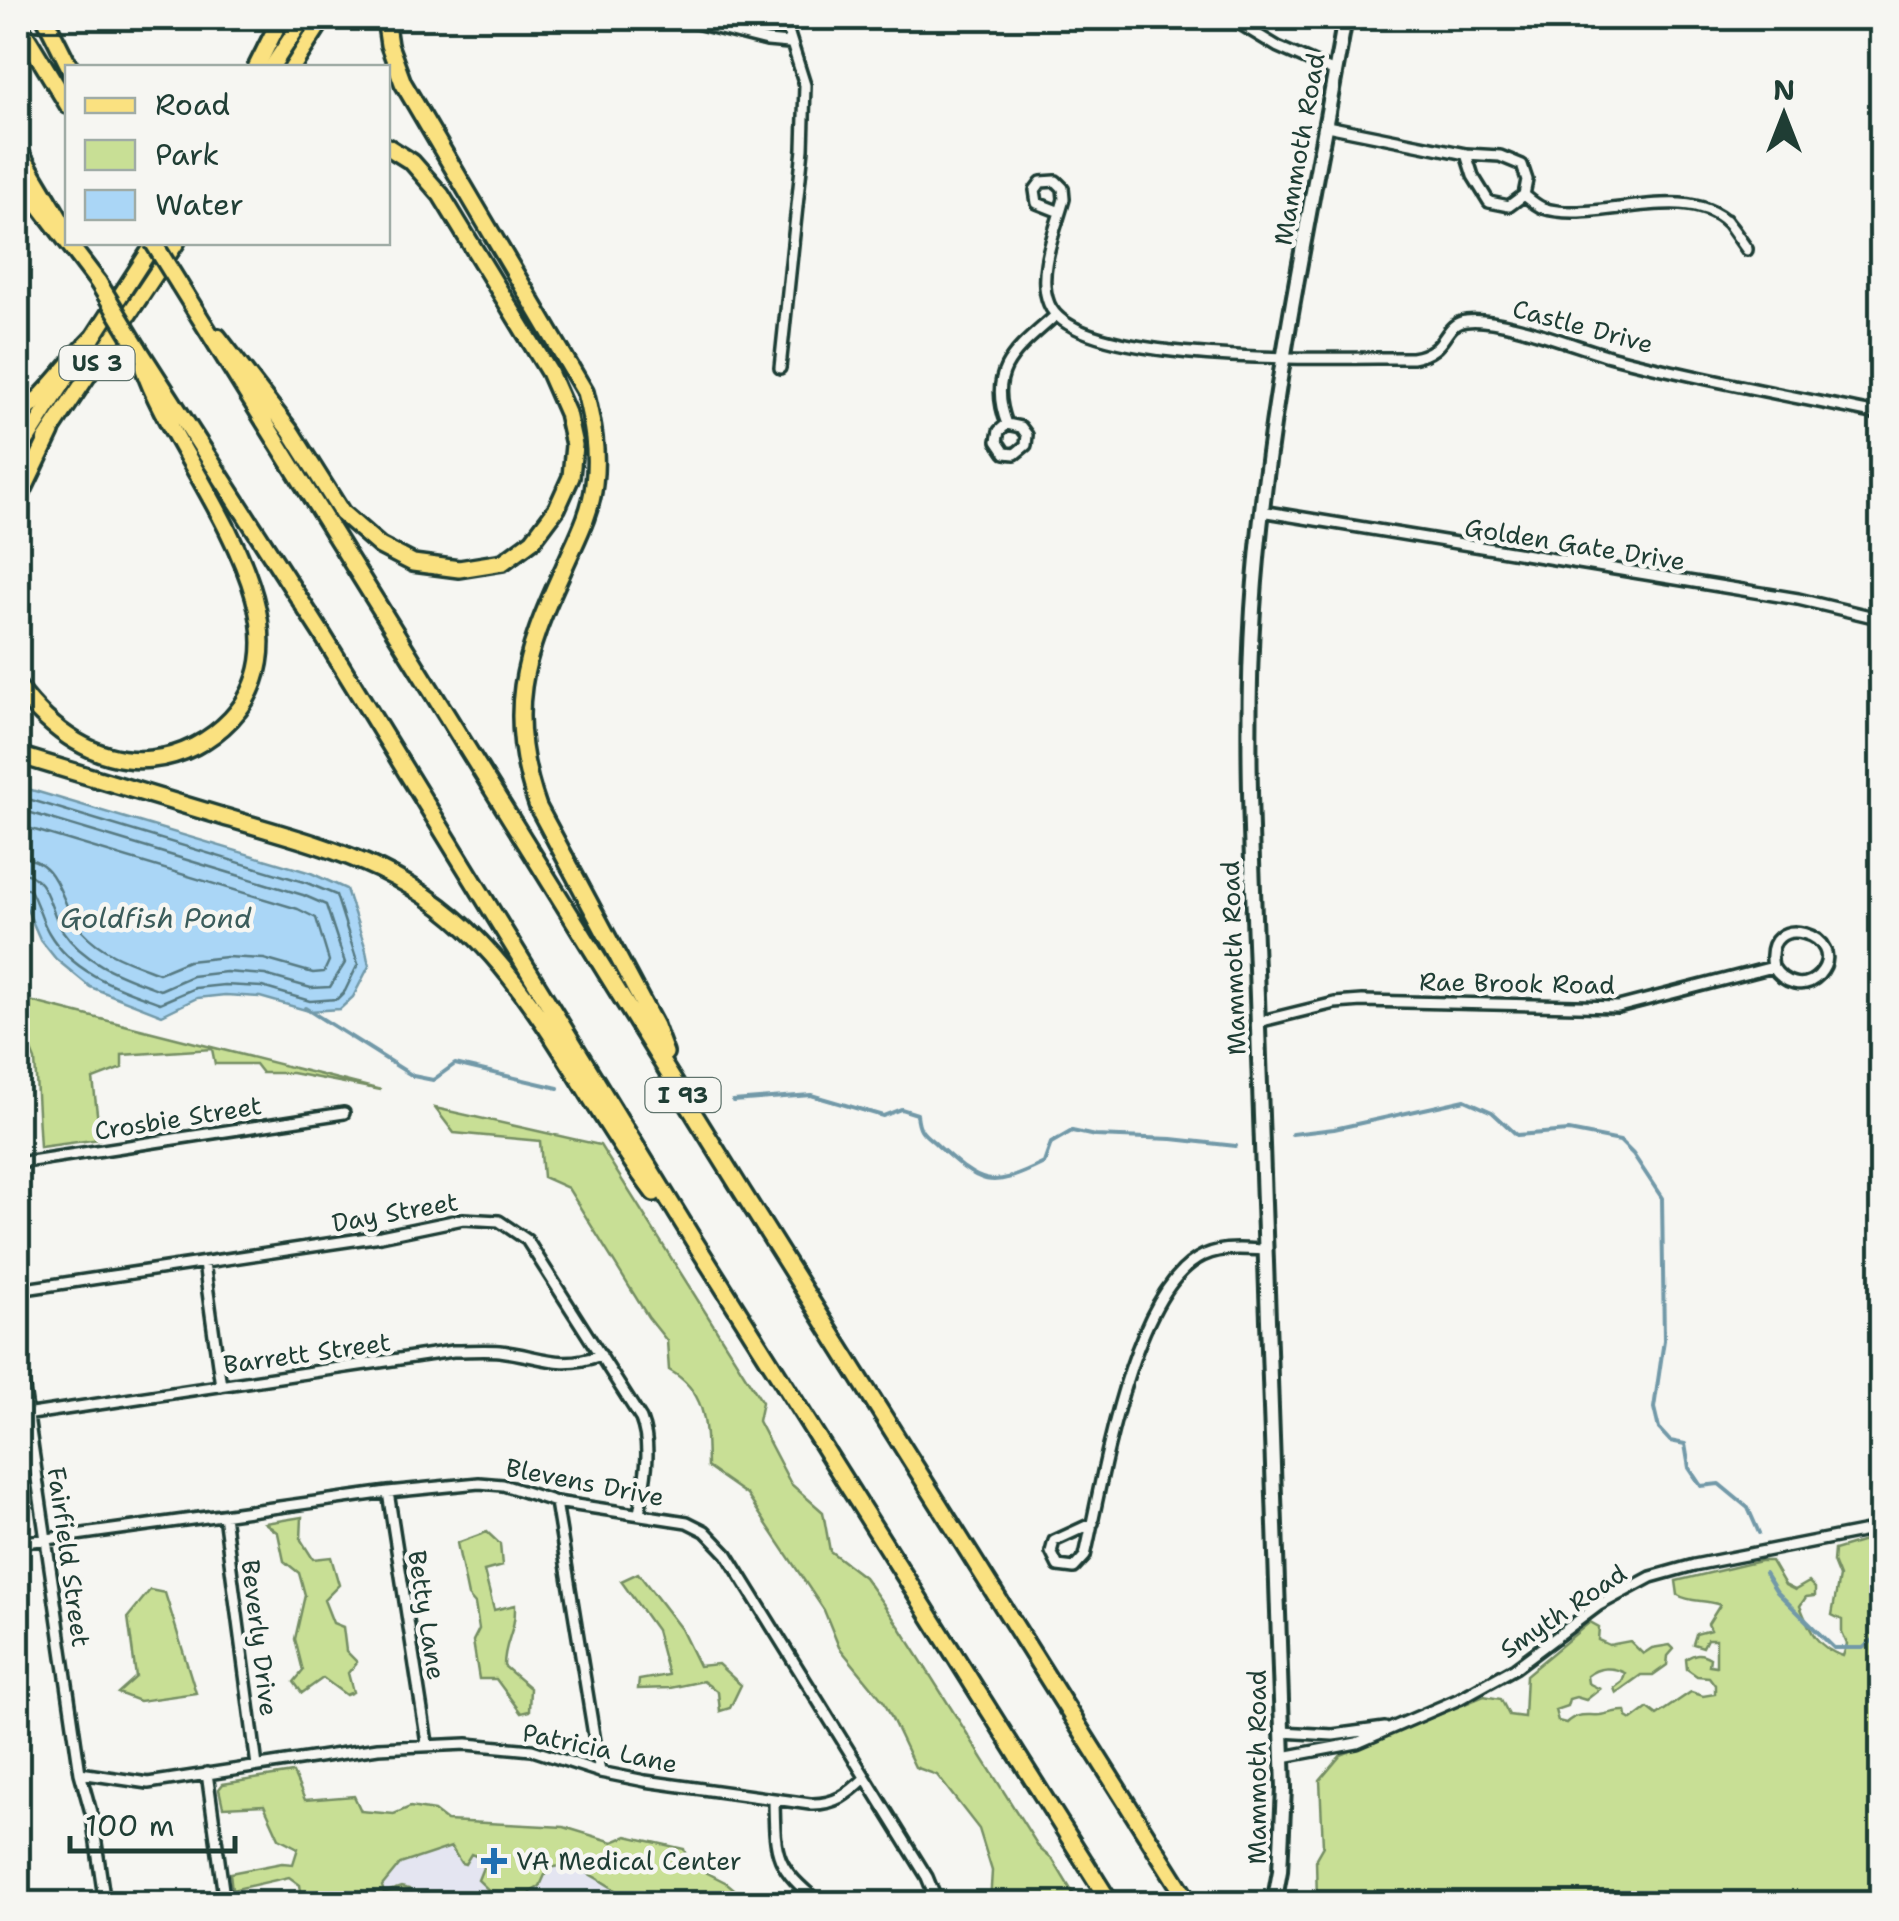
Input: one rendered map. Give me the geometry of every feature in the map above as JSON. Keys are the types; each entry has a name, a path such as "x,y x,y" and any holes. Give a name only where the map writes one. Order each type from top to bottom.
{"highway":[{"path":"44,18 68,65"},
{"path":"258,65 281,18"},
{"path":"385,18 389,45 403,83 586,392 597,444 594,487 586,520 529,650 520,700 524,752 528,780 553,841 655,1026 676,1085"},
{"path":"18,24 65,100"},
{"path":"202,323 226,344 291,432 342,513 380,546 414,563 459,570 502,562 534,540 557,508 571,477 574,444 567,413 549,372 441,195 412,162 390,148"},
{"path":"18,149 65,227"},
{"path":"18,177 65,239"},
{"path":"70,245 98,282"},
{"name":"I 93","path":"76,245 1111,1904"},
{"name":"I 93","path":"156,245 1190,1904"},
{"path":"18,416 41,398 92,339"},
{"path":"18,688 43,718 76,742 98,752 140,760 176,754 213,735 238,711 254,681 261,630 245,568 161,413 138,348"},
{"path":"18,502 51,432"},
{"path":"18,755 331,848 372,864 428,897 494,958 629,1160 694,1241"}],"main road":[{"path":"273,65 304,18"},
{"path":"294,65 324,18"},
{"name":"Mammoth Road","path":"1274,1904 1283,1830 1283,1757 1250,736 1253,614 1261,511 1285,355 1345,18"},
{"name":"US 3","path":"18,454 152,245"},
{"name":"US 3","path":"18,483 176,245"}],"street":[{"path":"780,368 805,85 789,44 784,18"},
{"path":"1230,18 1278,47 1336,72"},
{"path":"692,22 789,44"},
{"path":"1327,126 1466,154 1500,156 1522,165 1528,180 1524,195 1509,206 1489,202 1472,176 1466,154"},
{"path":"1524,195 1542,208 1578,211 1664,203 1700,208 1726,220"},
{"path":"1007,424 998,395 1004,368 1055,316 1045,286 1060,212"},
{"name":"Castle Drive","path":"1055,316 1083,330 1156,350 1220,356 1426,356 1438,348 1453,326 1472,321 1506,326 1615,358 1882,415"},
{"name":"Golden Gate Drive","path":"1261,511 1798,599 1882,619"},
{"name":"Rae Brook Road","path":"1790,932 1807,932 1824,950 1823,968 1811,981 1793,984 1773,967 1772,950 1790,932"},
{"name":"Rae Brook Road","path":"1258,1022 1362,1001 1618,1007 1773,967"},
{"name":"Crosbie Street","path":"18,1162 344,1114"},
{"name":"Day Street","path":"18,1290 380,1236 463,1219 499,1221 527,1240 641,1419 648,1436 639,1514"},
{"path":"1093,1522 1054,1541 1052,1557 1058,1566 1069,1569 1083,1561 1093,1522 1118,1414 1157,1304 1179,1274 1206,1254 1265,1250"},
{"path":"204,1263 221,1386"},
{"name":"Fairfield Street","path":"18,1348 22,1415 105,1904"},
{"name":"Barrett Street","path":"22,1415 453,1352 505,1352 557,1364 601,1355"},
{"name":"Blevens Drive","path":"18,1543 388,1492 488,1483 556,1502 696,1525 720,1546 927,1877 938,1904"},
{"name":"Betty Lane","path":"388,1492 426,1744"},
{"path":"556,1502 600,1772"},
{"name":"Beverly Drive","path":"224,1515 257,1766"},
{"name":"Smyth Road","path":"1283,1757 1357,1742 1438,1710 1497,1679 1599,1605 1652,1578 1694,1565 1882,1528"},
{"name":"Smyth Road","path":"1282,1732 1333,1735 1393,1727"},
{"name":"Patricia Lane","path":"80,1772 148,1784 426,1744 532,1750 600,1772 823,1805 847,1796 866,1778"},
{"path":"207,1773 225,1904"},
{"path":"774,1800 780,1860 794,1880 821,1904"}],"shaded area":[{"name":"VA Medical Center","path":"342,1810 748,1903 347,1903"}],"green space":[{"path":"18,998 381,1090 292,1073 262,1073 255,1064 215,1064 212,1049 122,1055 122,1068 93,1079 100,1139 40,1147 35,1060 18,1019"},
{"path":"435,1108 600,1145 762,1402 758,1421 791,1484 823,1512 830,1551 864,1577 901,1629 1040,1849 1053,1860 1079,1903 990,1903 992,1871 979,1829 937,1775 915,1767 884,1702 839,1647 824,1610 747,1495 707,1467 705,1425 698,1400 682,1379 669,1370 667,1341 568,1188 543,1177 540,1141 454,1133"},
{"path":"302,1517 301,1540 313,1559 331,1557 339,1585 324,1600 333,1623 343,1627 346,1651 357,1662 348,1673 353,1692 346,1695 323,1678 302,1693 294,1682 303,1671 295,1639 305,1595 299,1573 284,1561 278,1533 265,1523"},
{"path":"487,1532 500,1544 502,1566 484,1571 494,1610 515,1605 504,1666 530,1688 529,1711 521,1713 496,1679 479,1679 473,1641 479,1629 475,1604 468,1596 457,1543"},
{"path":"1881,1536 1881,1903 1317,1903 1316,1858 1323,1846 1320,1780 1341,1755 1484,1696 1501,1699 1509,1715 1524,1717 1526,1675 1590,1622 1599,1627 1598,1640 1609,1645 1630,1641 1643,1654 1670,1645 1674,1649 1667,1665 1653,1675 1641,1675 1616,1693 1614,1688 1625,1673 1605,1668 1591,1673 1588,1683 1600,1689 1586,1700 1569,1699 1567,1706 1555,1710 1558,1721 1566,1723 1578,1716 1622,1711 1632,1720 1648,1708 1657,1715 1691,1692 1715,1694 1709,1677 1697,1676 1687,1669 1686,1659 1700,1654 1710,1658 1709,1665 1716,1666 1716,1639 1707,1639 1703,1647 1693,1644 1696,1634 1711,1630 1708,1624 1720,1605 1678,1595 1676,1581 1760,1561 1771,1561 1785,1585 1795,1590 1809,1582 1815,1588 1815,1596 1806,1597 1800,1606 1821,1643 1843,1656 1847,1644 1842,1620 1832,1615 1839,1577 1833,1562 1834,1550"},
{"path":"638,1573 681,1629 699,1666 718,1664 741,1685 730,1708 720,1711 718,1692 703,1681 638,1689 639,1680 668,1675 656,1630 621,1581"},
{"path":"150,1590 165,1593 196,1693 139,1701 118,1693 136,1677 128,1617"},
{"path":"293,1773 305,1800 354,1796 361,1811 394,1814 410,1807 434,1811 447,1821 564,1827 613,1842 627,1836 684,1849 688,1863 727,1883 751,1903 630,1903 572,1864 548,1868 540,1886 531,1892 530,1902 500,1901 478,1880 486,1860 471,1854 465,1864 461,1863 451,1847 400,1864 382,1886 384,1893 401,1887 409,1889 410,1898 416,1903 303,1903 300,1885 289,1877 232,1890 230,1873 293,1864 298,1848 279,1838 264,1805 223,1807 219,1789 223,1784"}],"water":[{"name":"Goldfish Pond","path":"18,786 311,873 346,889 369,966 353,997 340,1009 309,1011 260,997 225,995 197,998 162,1015 90,987 56,959 40,939 18,889"}],"waterway":[{"path":"305,1008 413,1076 433,1080 455,1064 558,1088"},
{"path":"733,1101 811,1095 883,1116 901,1109 917,1114 925,1135 964,1168 997,1180 1044,1163 1051,1143 1072,1131 1236,1146"},
{"path":"1292,1134 1334,1129 1465,1100 1492,1112 1517,1135 1569,1131 1620,1141 1662,1198 1664,1340 1654,1408 1659,1429 1670,1441 1685,1444 1689,1468 1701,1486 1719,1484 1748,1508 1759,1533"},
{"path":"1765,1573 1777,1592 1834,1648 1863,1648 1882,1633"}],"place":[{"name":"VA Medical Center","path":"494,1861"}]}
